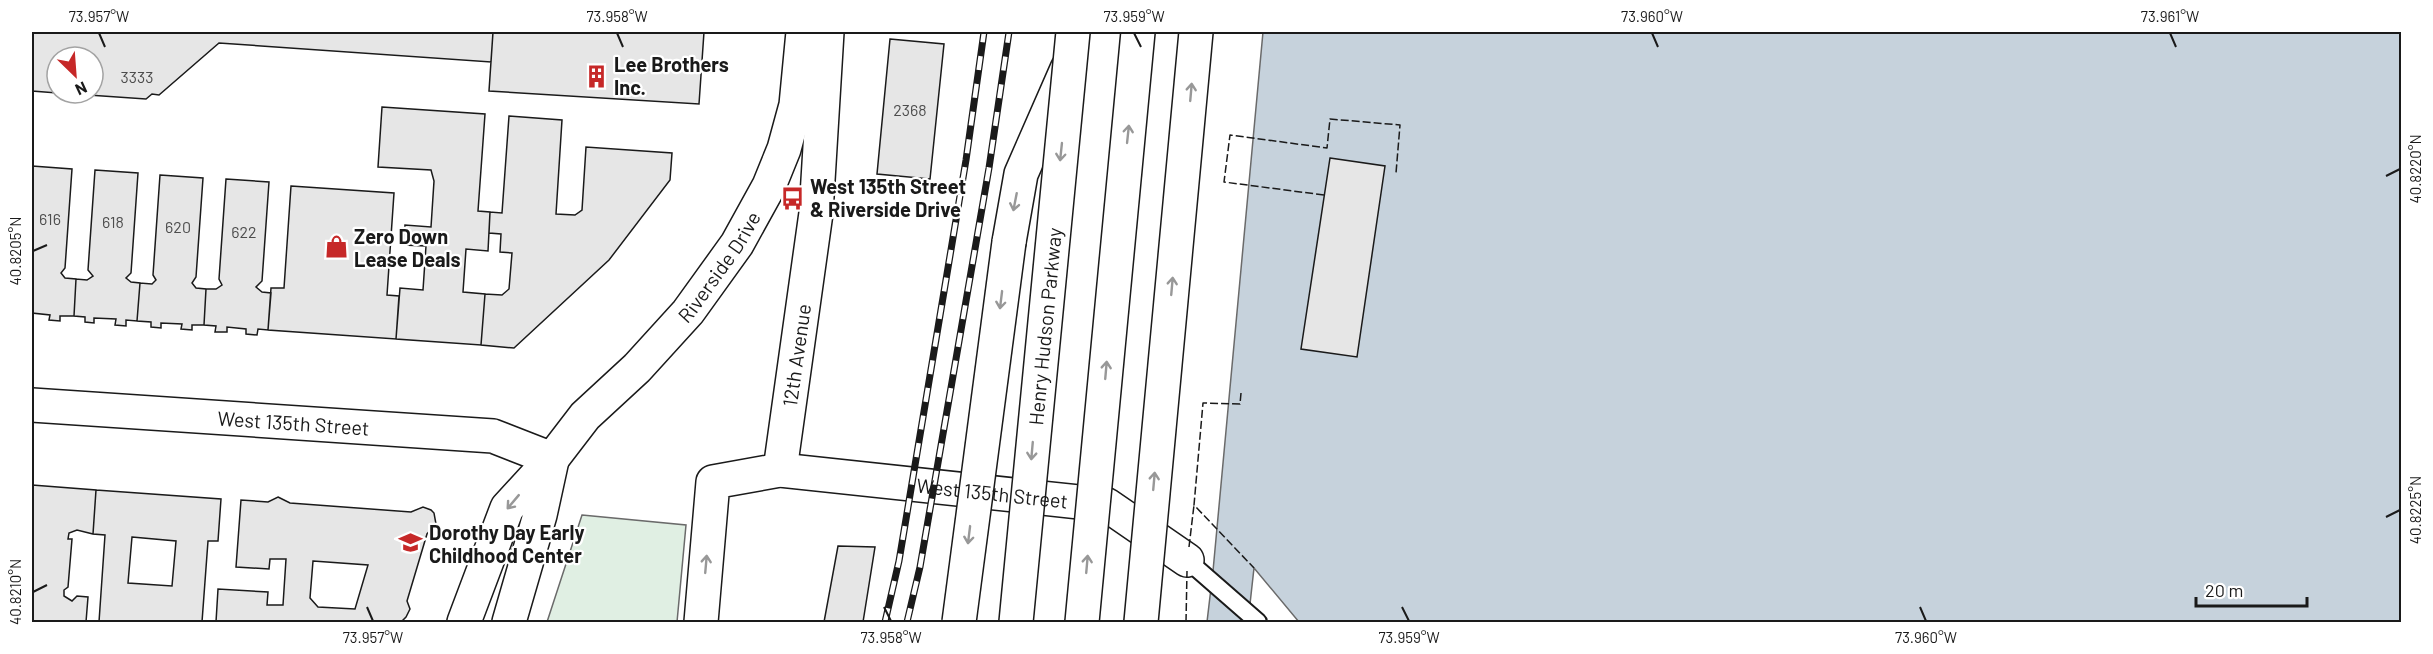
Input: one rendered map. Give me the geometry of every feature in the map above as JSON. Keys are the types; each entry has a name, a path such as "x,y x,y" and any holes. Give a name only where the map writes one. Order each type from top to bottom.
{"main road":[{"name":"Riverside Drive","path":"464,622 507,508 552,459 585,416 637,368 688,312 737,244 769,186 784,149 796,105 803,32"},
{"name":"12th Avenue","path":"780,470 816,213 827,32"},
{"name":"Henry Hudson Parkway","path":"1016,622 1073,32"},
{"path":"959,622 1009,242 1021,174 1084,32"},
{"path":"1082,622 1138,32"},
{"path":"1141,622 1196,32"},
{"name":"West 135th Street","path":"32,405 493,436 552,459"},
{"name":"Riverside Drive","path":"509,622 540,515 552,459"},
{"name":"West 135th Street","path":"780,470 1107,505 1187,560"},
{"path":"700,622 713,482 780,470"}],"lane":[{"path":"1187,560 1258,622"}],"green space":[{"path":"582,515 686,525 677,622 547,622"}],"shaded area":[{"path":"1263,32 2401,32 2401,622 1207,622"}],"pier":[{"path":"1254,568 1299,622 1248,622"}],"building":[{"path":"32,32 493,32 491,62 219,43 159,95 152,94 146,99 105,96 105,45 45,45 45,92 32,91"},
{"name":"Lee Brothers Inc.","path":"493,32 704,32 699,104 489,91"},
{"path":"890,39 944,44 930,179 877,174"},
{"path":"382,107 485,114 478,211 490,212 488,251 466,249 463,292 485,294 481,345 396,339 400,288 423,290 426,246 403,245 405,225 431,227 434,181 431,170 378,167"},
{"path":"509,116 562,120 556,214 575,215 582,210 586,147 672,153 670,180 609,260 514,348 481,345 485,294 502,295 509,289 512,253 500,252 501,234 489,233 490,212 502,213"},
{"path":"1330,158 1385,166 1357,357 1301,349"},
{"path":"32,166 72,169 65,268 61,273 65,278 76,279 74,316 60,316 60,321 49,320 50,315 32,313"},
{"path":"95,170 138,173 131,273 126,278 131,282 140,283 137,321 126,320 126,326 115,325 116,319 94,318 94,323 85,322 85,317 74,316 76,279 87,280 93,276 88,270"},
{"path":"160,175 203,178 196,277 192,283 196,288 206,289 204,325 192,325 192,330 181,329 182,324 161,323 161,328 151,327 151,322 137,321 140,283 152,284 156,280 153,275"},
{"path":"226,179 269,182 262,281 256,287 262,292 271,293 268,330 258,329 257,335 246,334 246,329 227,327 227,332 215,332 216,326 204,325 206,289 216,289 222,285 219,279"},
{"path":"291,186 394,193 387,295 399,296 396,339 268,330 271,288 284,288"},
{"path":"32,485 96,490 93,534 77,530 69,533 68,539 72,539 68,587 64,590 64,596 72,601 77,596 88,597 86,622 32,622"},
{"path":"96,490 221,499 218,541 208,541 202,622 99,622 105,535 93,534","holes":["132,537 176,541 172,586 128,583"]},
{"path":"278,497 290,503 411,512 423,507 431,510 434,513 436,524 427,534 407,601 410,609 406,617 401,622 216,622 218,589 268,592 267,605 283,605 286,559 270,559 269,569 236,567 241,500 268,502","holes":["313,561 368,565 355,609 318,607 310,598"]},
{"path":"838,546 875,547 863,622 824,622"}],"railway":[{"path":"885,622 899,561 966,160 984,32"},
{"path":"907,622 920,567 989,168 1009,32"}],"fence":[{"path":"1324,195 1224,182 1230,135 1327,148 1330,119 1400,125 1396,173"},
{"path":"1241,393 1240,404 1203,403 1194,505 1254,568"},
{"path":"1189,547 1194,505"},
{"path":"1186,622 1187,571"}],"place":[{"name":"Lee Brothers Inc.","path":"596,76"},
{"name":"West 135th Street & Riverside Drive","path":"792,198"},
{"name":"Zero Down Lease Deals","path":"336,247"},
{"name":"Dorothy Day Early Childhood Center","path":"411,543"}]}
